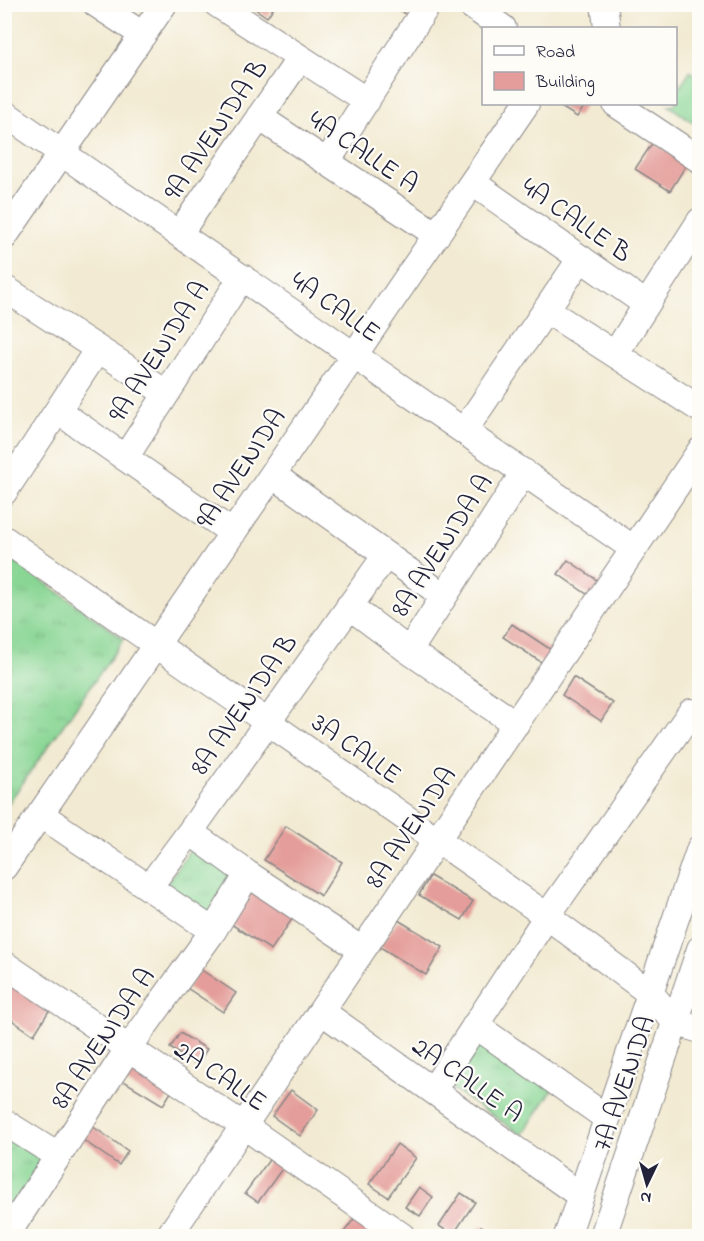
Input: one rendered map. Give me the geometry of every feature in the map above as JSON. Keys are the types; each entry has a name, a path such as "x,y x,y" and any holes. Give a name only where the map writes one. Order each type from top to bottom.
{"street":[{"path":"96,4 143,35"},
{"path":"4,237 164,4"},
{"path":"217,4 367,101"},
{"path":"327,162 428,4"},
{"path":"469,4 502,27"},
{"path":"604,4 607,27"},
{"name":"9A AVENIDA B","path":"179,234 300,58"},
{"name":"9A AVENIDA","path":"4,867 525,105"},
{"path":"617,105 699,160"},
{"name":"4A CALLE","path":"4,113 634,549"},
{"name":"4A CALLE A","path":"259,117 437,235"},
{"name":"4A CALLE B","path":"473,183 646,304"},
{"path":"615,354 699,220"},
{"path":"464,431 581,258"},
{"name":"9A AVENIDA A","path":"125,458 242,277"},
{"path":"4,288 166,393"},
{"path":"546,310 699,409"},
{"path":"4,492 98,349"},
{"path":"58,411 232,533"},
{"name":"8A AVENIDA","path":"169,1236 699,451"},
{"name":"8A AVENIDA A","path":"409,651 524,472"},
{"path":"273,475 444,596"},
{"name":"3A CALLE","path":"4,539 547,916 651,994 675,1022"},
{"name":"8A AVENIDA B","path":"149,887 386,555"},
{"path":"349,606 409,651 516,724"},
{"path":"433,1090 547,916 691,712"},
{"path":"40,814 213,931"},
{"path":"190,832 248,874 362,950"},
{"name":"7A AVENIDA","path":"567,1236 699,848"},
{"name":"8A AVENIDA A","path":"6,1236 128,1049 213,931 248,874"},
{"name":"7A AVENIDA","path":"603,1236 699,949"},
{"name":"2A CALLE","path":"4,964 402,1236"},
{"name":"2A CALLE A","path":"321,1011 581,1196"},
{"path":"675,1022 699,1030"},
{"path":"475,1025 607,1118"},
{"path":"4,1122 58,1156"}],"green space":[{"path":"690,71 699,77 699,126 668,105 677,105 677,91"},
{"path":"5,554 124,639 5,808"},
{"path":"200,835 248,867 215,917 166,885"},
{"path":"486,1036 557,1083 522,1135 451,1088"},
{"path":"5,1134 43,1160 5,1216"}],"building":[{"path":"248,4 276,4 267,17"},
{"path":"391,4 416,4 408,16"},
{"path":"558,105 585,105 577,117"},
{"path":"653,142 687,164 670,191 635,169"},
{"path":"568,560 601,583 591,597 558,574"},
{"path":"512,624 553,651 544,664 503,637"},
{"path":"573,677 613,703 601,721 562,695"},
{"path":"286,826 342,862 321,896 264,860"},
{"path":"430,876 473,901 462,920 419,895"},
{"path":"259,883 299,909 271,950 231,924"},
{"path":"398,920 443,947 426,975 380,947"},
{"path":"200,969 236,993 223,1012 187,988"},
{"path":"4,970 55,1001 34,1035 10,1019 4,1028"},
{"path":"180,1033 207,1049 197,1065 170,1048"},
{"path":"133,1061 175,1086 163,1105 122,1080"},
{"path":"291,1090 318,1110 300,1136 272,1116"},
{"path":"92,1126 128,1151 119,1165 83,1140"},
{"path":"397,1144 416,1158 388,1197 369,1184"},
{"path":"274,1153 287,1162 258,1202 245,1193"},
{"path":"419,1187 433,1197 420,1216 405,1207"},
{"path":"461,1193 475,1202 453,1235 439,1226"},
{"path":"360,1211 376,1222 365,1236 341,1236"},
{"path":"481,1226 497,1236 474,1236"}]}
